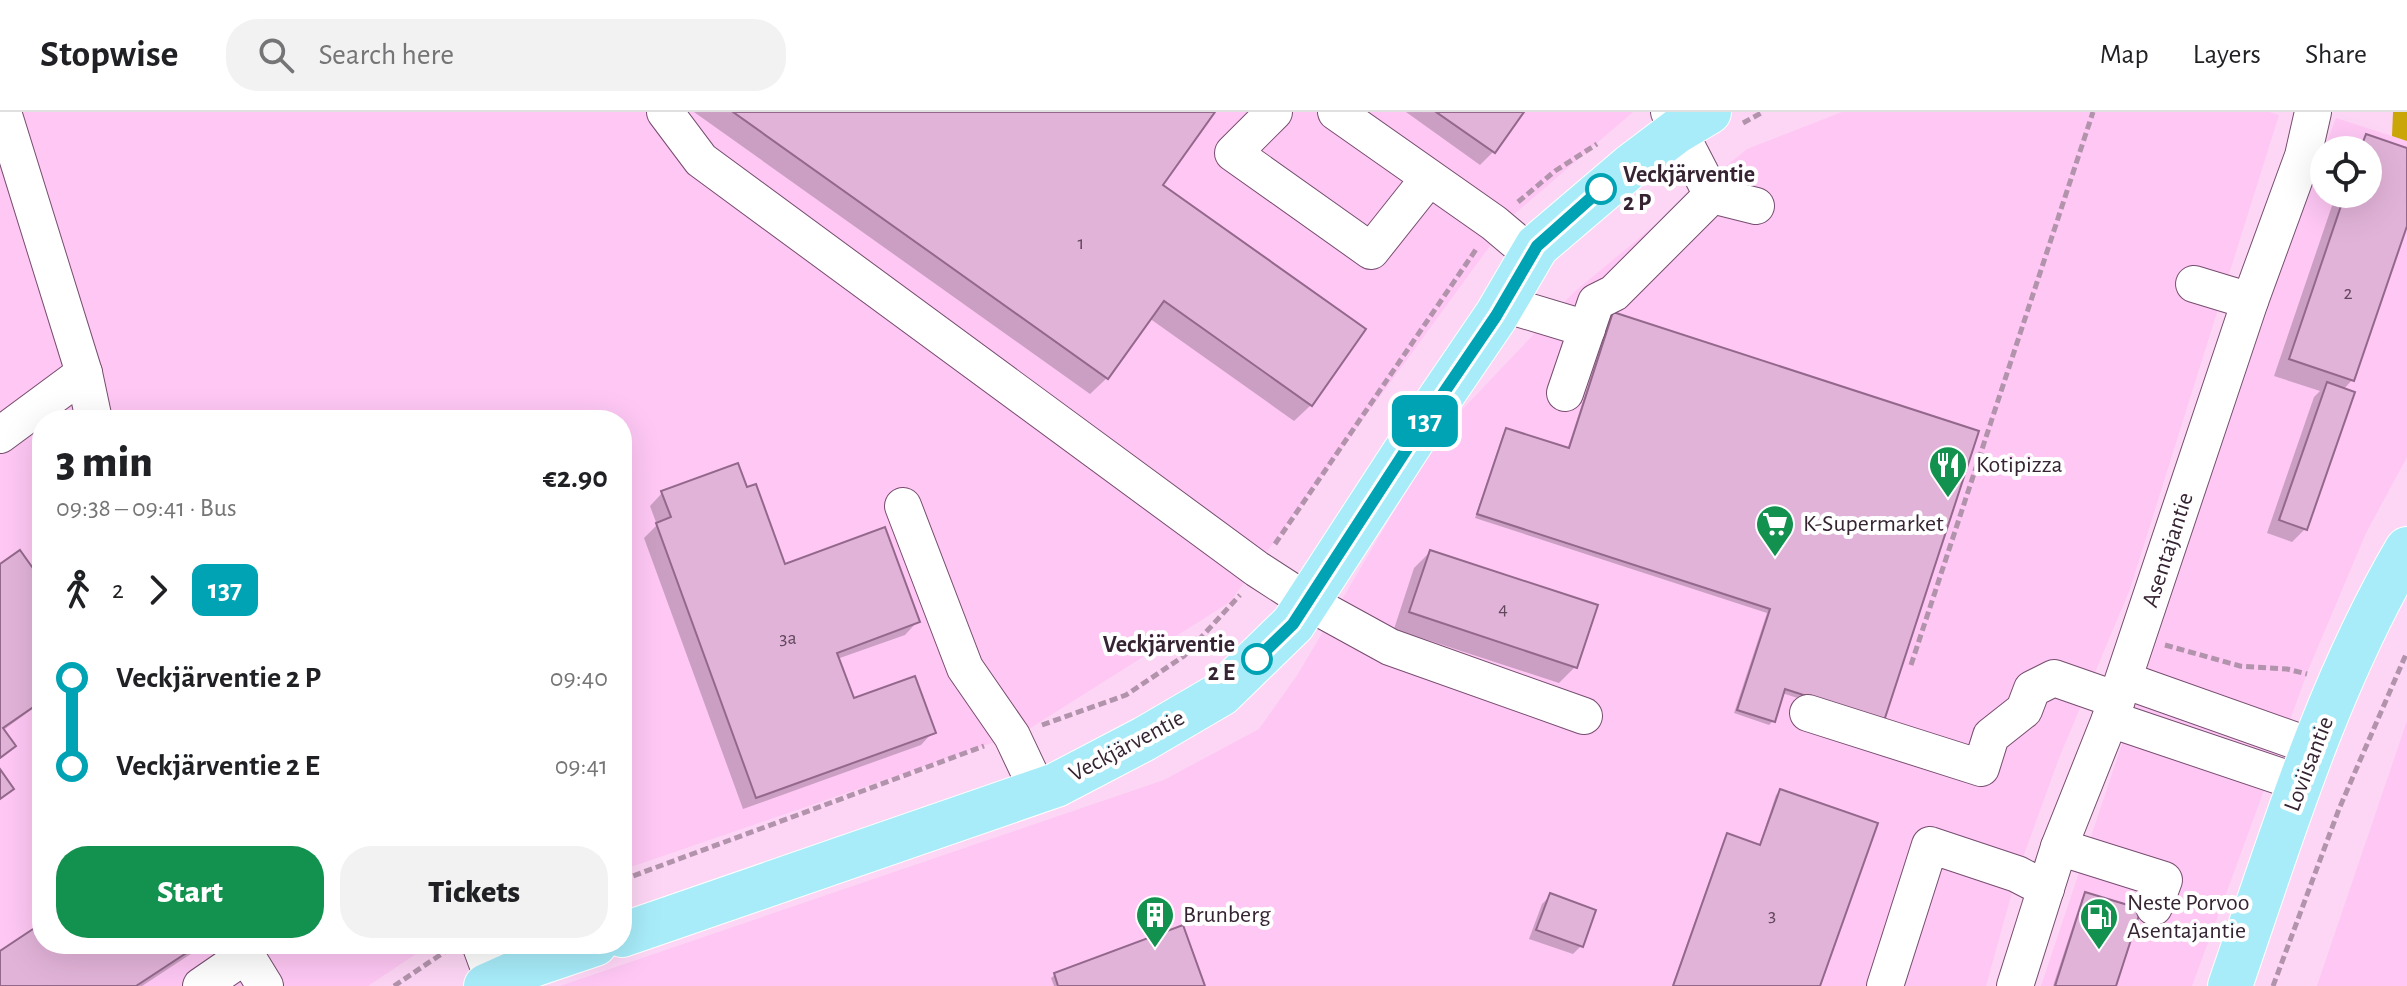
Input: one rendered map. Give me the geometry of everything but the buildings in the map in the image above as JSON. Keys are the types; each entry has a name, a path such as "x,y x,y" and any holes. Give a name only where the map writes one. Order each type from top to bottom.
{"main road":[{"name":"Veckjärventie","path":"632,932 1056,785 1221,694 1293,624 1504,304 1537,246 1685,118"},
{"name":"Loviisantie","path":"2230,986 2306,765 2383,590 2407,549"},
{"path":"486,971 555,954"}],"street":[{"path":"3,112 84,373 92,410"},
{"path":"665,112 701,160 1257,569 1308,602 1390,647 1584,716"},
{"path":"1274,112 1233,153 1371,251 1429,178"},
{"path":"1336,112 1494,223 1532,255"},
{"name":"Asentajantie","path":"2015,986 2059,847 2139,637 2250,301 2303,156 2313,112"},
{"path":"1685,118 1712,195"},
{"path":"1712,195 1756,206"},
{"path":"1565,393 1596,302 1614,293 1712,195"},
{"path":"2194,284 2250,301"},
{"path":"1504,304 1587,329"},
{"path":"34,410 84,373"},
{"path":"0,435 32,411"},
{"path":"903,506 965,668 1012,736 1038,791"},
{"path":"1808,713 1981,768 1991,736 2024,710 2032,689 2054,678 2306,765"},
{"path":"1885,986 1930,845 2017,874 2046,889"},
{"path":"2059,847 2164,880 2154,907"},
{"path":"201,986 248,954"},
{"path":"255,954 265,986"}],"path":[{"path":"1911,665 2093,112"},
{"path":"632,876 1126,695 1184,656 1239,597 1494,223 1555,171 1601,141"},
{"path":"2139,637 2240,666 2301,672 2340,687"},
{"path":"2273,986 2339,809 2404,666 2407,652"},
{"path":"394,986 442,954"}],"shaded area":[{"path":"19,112 1633,112 1511,217 1230,602 1024,732 632,867 632,410 32,410 32,954 416,954 368,986 0,986 0,126"},
{"path":"1842,112 2269,112 2279,115 2130,589 2059,758 2017,874 1986,986 560,986 1164,780 1259,729 1298,674 1441,432 1573,293 1747,149"},
{"path":"2393,112 2407,112 2407,141 2392,136"},
{"path":"2336,118 2407,141 2407,457 2366,533 2309,668 2192,986 2041,986 2310,189 2310,208 2382,208 2382,136 2329,136"},
{"path":"2407,721 2407,986 2317,986"}],"bus line":[{"name":"137","path":"1257,659 1293,624 1496,316 1537,246 1601,189"}],"place":[{"name":"Veckjärventie 2 P","path":"1601,189"},
{"name":"Kotipizza","path":"1948,499"},
{"name":"K-Supermarket","path":"1775,558"},
{"name":"Veckjärventie 2 E","path":"1257,659"},
{"name":"Brunberg","path":"1155,949"},
{"name":"Neste Porvoo Asentajantie","path":"2099,951"}]}
